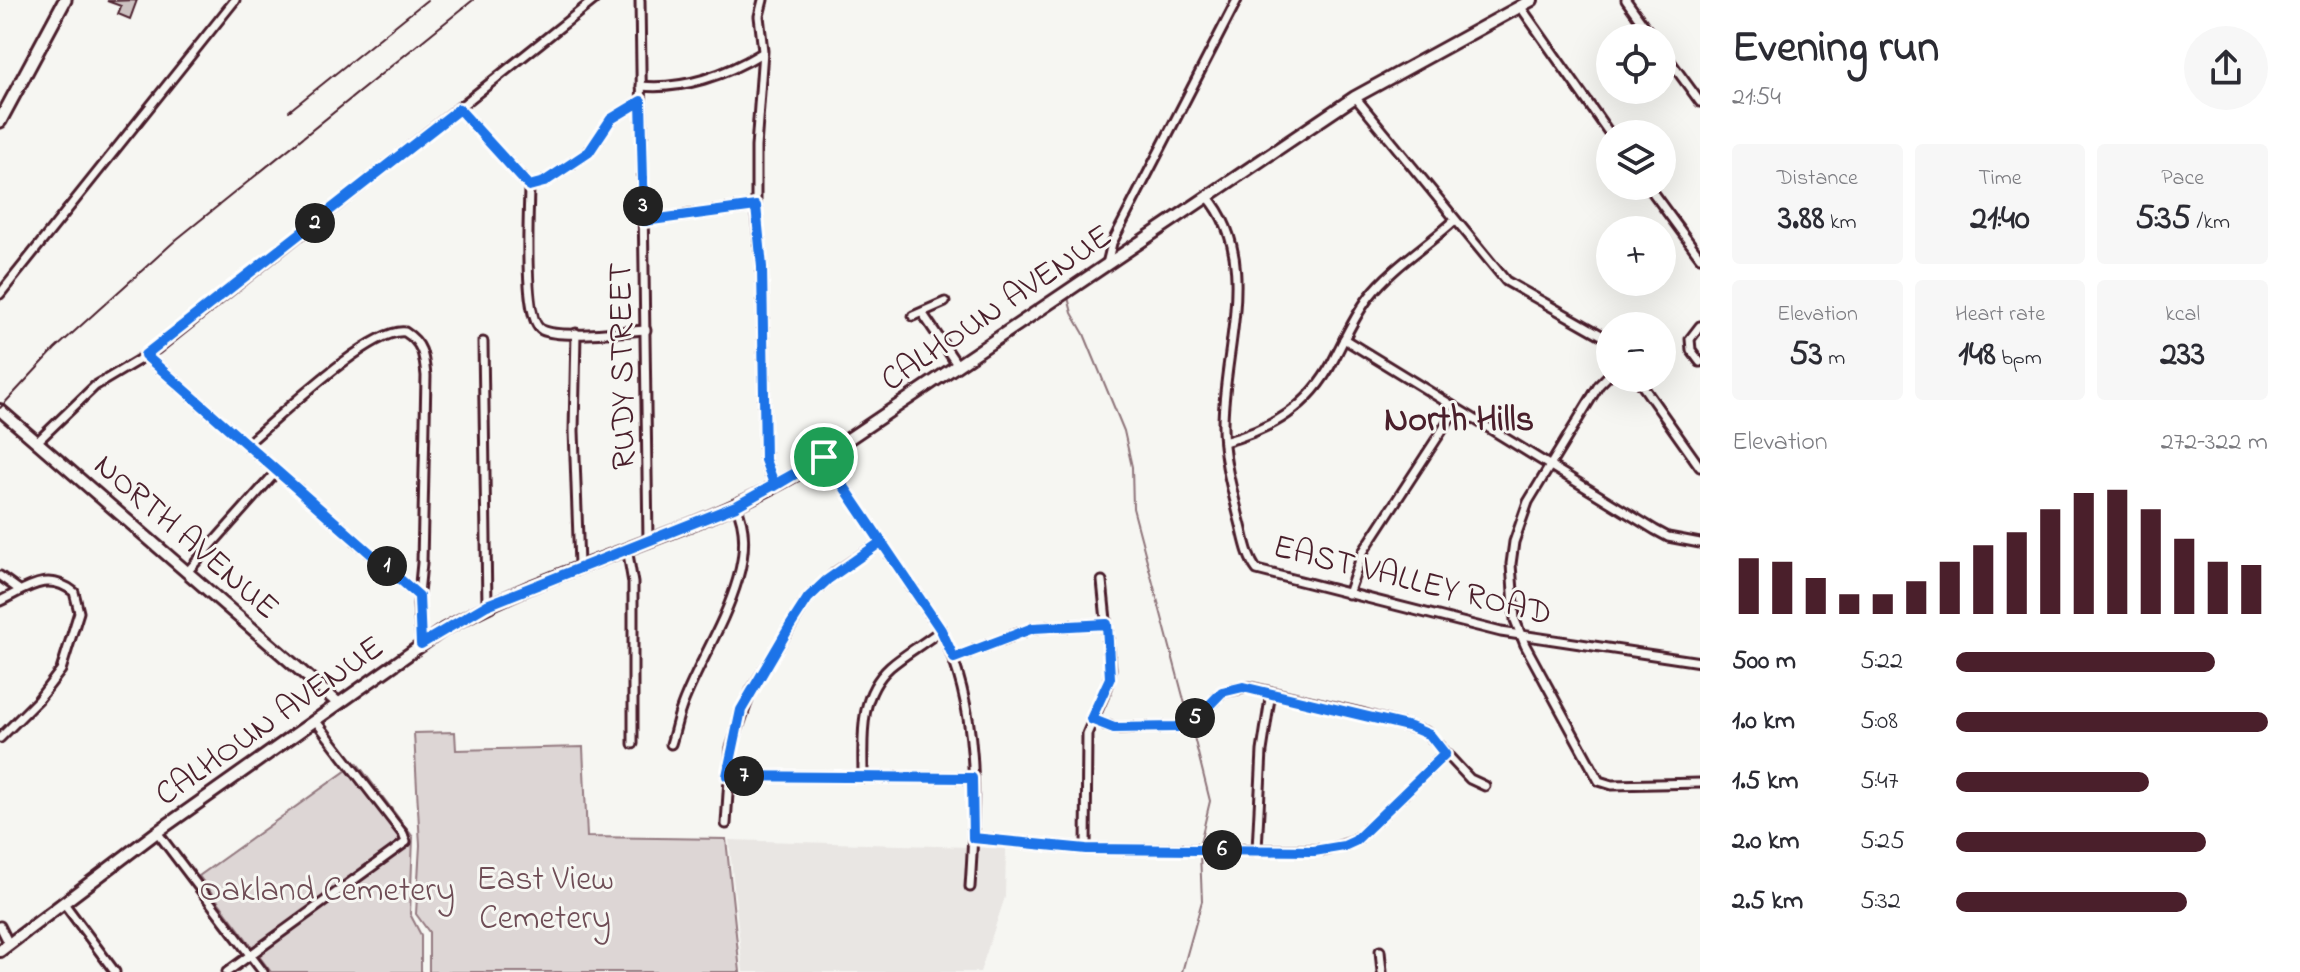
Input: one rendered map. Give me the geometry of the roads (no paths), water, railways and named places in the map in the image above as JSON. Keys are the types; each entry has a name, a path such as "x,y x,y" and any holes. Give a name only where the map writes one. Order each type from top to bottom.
{"main road":[{"path":"0,121 60,2"}],"street":[{"path":"0,294 235,0"},
{"path":"38,441 87,393 145,355 594,0"},
{"name":"RUDY STREET","path":"640,0 648,540"},
{"path":"763,0 759,16 762,53 756,206 762,267 765,460 775,486"},
{"path":"1107,264 1112,243 1237,0"},
{"name":"CALHOUN AVENUE","path":"5,948 157,832 421,644 487,605 579,565 736,506 775,486 824,457 1355,97 1532,0"},
{"path":"1626,0 1643,24"},
{"path":"1520,6 1600,120"},
{"path":"641,86 657,88 711,78 762,53"},
{"path":"1676,69 1700,102"},
{"path":"1355,97 1506,281 1596,332"},
{"path":"529,186 544,182 589,152 611,119 641,101"},
{"path":"459,109 529,186 528,263 531,313 535,325 542,330 576,333 646,330"},
{"name":"EAST VALLEY ROAD","path":"1207,196 1225,224 1236,270 1224,442 1236,505 1254,567 1262,572 1521,636 1700,662"},
{"path":"1658,200 1700,257"},
{"path":"644,221 756,206"},
{"path":"1224,442 1264,429 1299,406 1325,376 1377,287 1455,220"},
{"path":"913,316 945,302"},
{"path":"923,314 958,366"},
{"path":"1700,326 1690,339 1691,350 1700,362"},
{"path":"248,443 372,342 392,331 411,335 423,350 426,376 419,596 421,644"},
{"path":"576,333 574,431 579,565"},
{"path":"1344,339 1668,537 1700,543"},
{"path":"483,342 487,605"},
{"path":"145,355 419,596"},
{"path":"1596,390 1528,502 1514,542 1512,602 1521,636 1571,735 1599,781 1612,785 1700,783"},
{"path":"1647,392 1700,467"},
{"path":"1348,594 1363,552 1456,409"},
{"name":"NORTH AVENUE","path":"0,410 338,703"},
{"path":"824,457 941,630 954,658 971,727 973,838 970,887"},
{"path":"188,571 277,471"},
{"path":"671,744 681,708 729,608 743,542 742,524 736,506"},
{"path":"726,824 727,776 741,710 808,598 827,580 881,542"},
{"path":"627,548 633,583 633,744"},
{"path":"0,576 18,589"},
{"path":"0,601 18,589 54,581 74,592 79,612 61,670 38,700 0,738"},
{"path":"1086,849 1086,744 1091,719 1110,678 1102,581"},
{"path":"954,658 1033,628 1107,624"},
{"path":"863,777 864,714 872,689 890,666 941,630"},
{"path":"1091,719 1114,728 1177,727 1199,716 1229,689 1250,687 1426,732 1470,779 1485,786"},
{"path":"1257,850 1262,751 1271,692"},
{"path":"227,972 406,842 315,720"},
{"path":"973,838 1086,849 1326,850 1355,841 1445,754"},
{"path":"727,776 972,778"},
{"path":"157,832 263,972"},
{"path":"63,902 115,972"},
{"path":"0,926 5,948"},
{"path":"1380,951 1382,972"}],"waterway":[{"path":"1068,297 1072,313 1084,334 1124,431 1132,467 1133,508 1189,719"},
{"path":"1191,725 1210,801 1199,847"},
{"path":"1182,972 1202,901 1200,853"}],"railway":[{"path":"289,111 427,0"},
{"path":"0,408 55,349 177,239 473,0"}],"district":[{"name":"North Hills","path":"1459,417"}],"park label":[{"name":"Oakland Cemetery","path":"327,888"},
{"name":"East View Cemetery","path":"545,896"}]}
